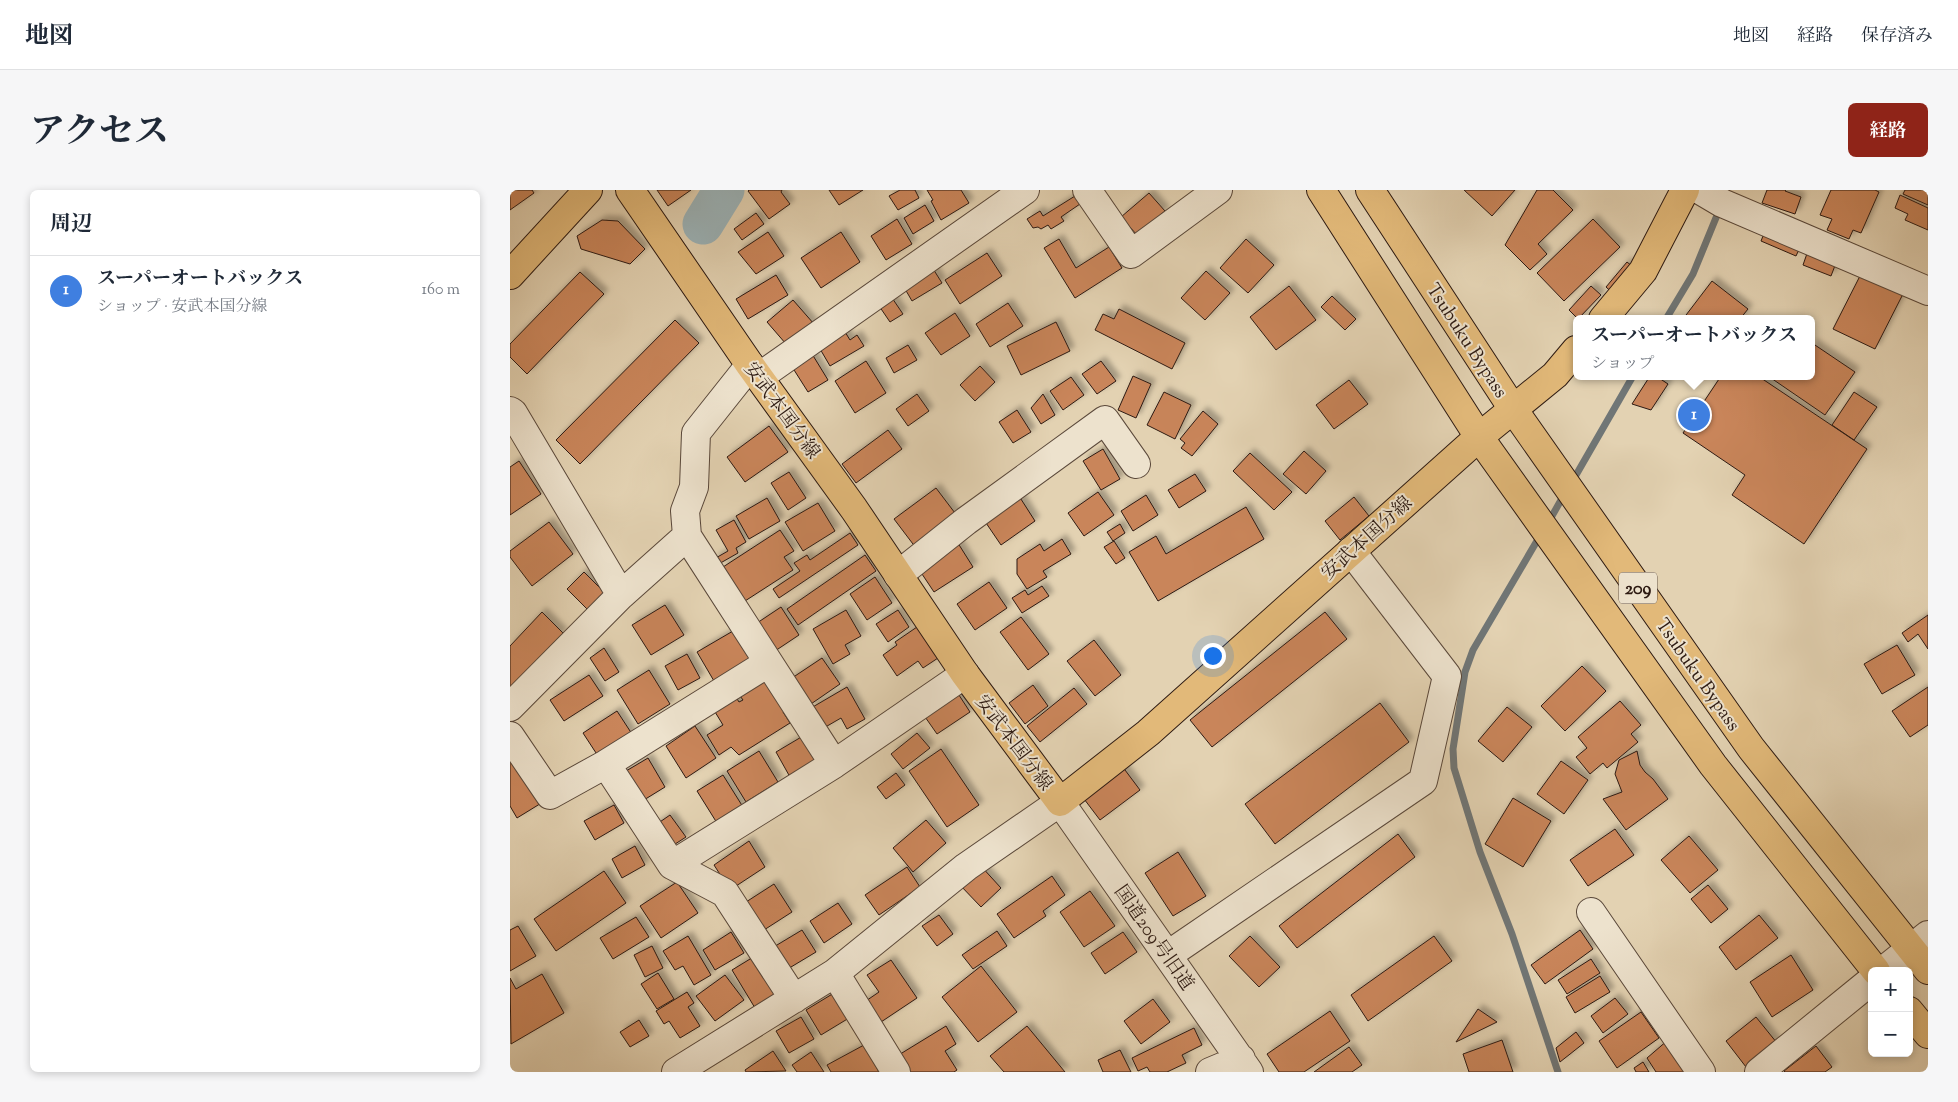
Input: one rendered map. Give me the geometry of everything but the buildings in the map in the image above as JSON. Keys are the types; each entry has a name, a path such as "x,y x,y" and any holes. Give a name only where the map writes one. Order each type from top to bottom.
{"main road":[{"path":"510,275 588,190"},
{"name":"安武本国分線","path":"630,190 754,371 854,510 965,674 1060,802 1148,733 1479,437 1555,375 1573,354"},
{"name":"209","path":"1321,190 1479,437 1713,765 1873,967"},
{"name":"Tsubuku Bypass","path":"1370,190 1513,409 1751,748 1920,942 1928,970"},
{"path":"1605,315 1643,271 1685,190"},
{"path":"1910,1012 1928,1034"}],"street":[{"path":"834,764 687,536 685,511 694,487 696,433 754,371 1026,190"},
{"path":"1087,190 1131,254 1218,190"},
{"path":"1700,190 1722,203 1928,291"},
{"path":"510,411 621,595"},
{"path":"898,575 966,521 1105,420 1136,464"},
{"path":"510,707 621,595 687,536"},
{"path":"1168,954 1423,781 1447,676 1351,551"},
{"path":"510,736 550,795 606,764 768,663"},
{"path":"672,864 834,764 965,674"},
{"path":"606,764 672,864 725,893 794,999"},
{"path":"676,1072 835,973 966,867 1060,802"},
{"name":"国道209号旧道","path":"1060,802 1245,1066"},
{"path":"1591,912 1701,1072"},
{"path":"1888,967 1920,942"},
{"path":"835,973 896,1072"},
{"path":"1759,1072 1868,983"},
{"path":"1210,1072 1245,1066"}],"waterway":[{"path":"703,224 724,190"},
{"path":"1668,315 1693,274 1720,208"},
{"path":"1572,482 1631,380"},
{"path":"1548,523 1565,493"},
{"path":"1541,534 1473,650 1465,672 1453,749 1454,768 1480,852 1512,934 1558,1072"}],"place":[{"name":"スーパーオートバックス","path":"1694,415"}]}
